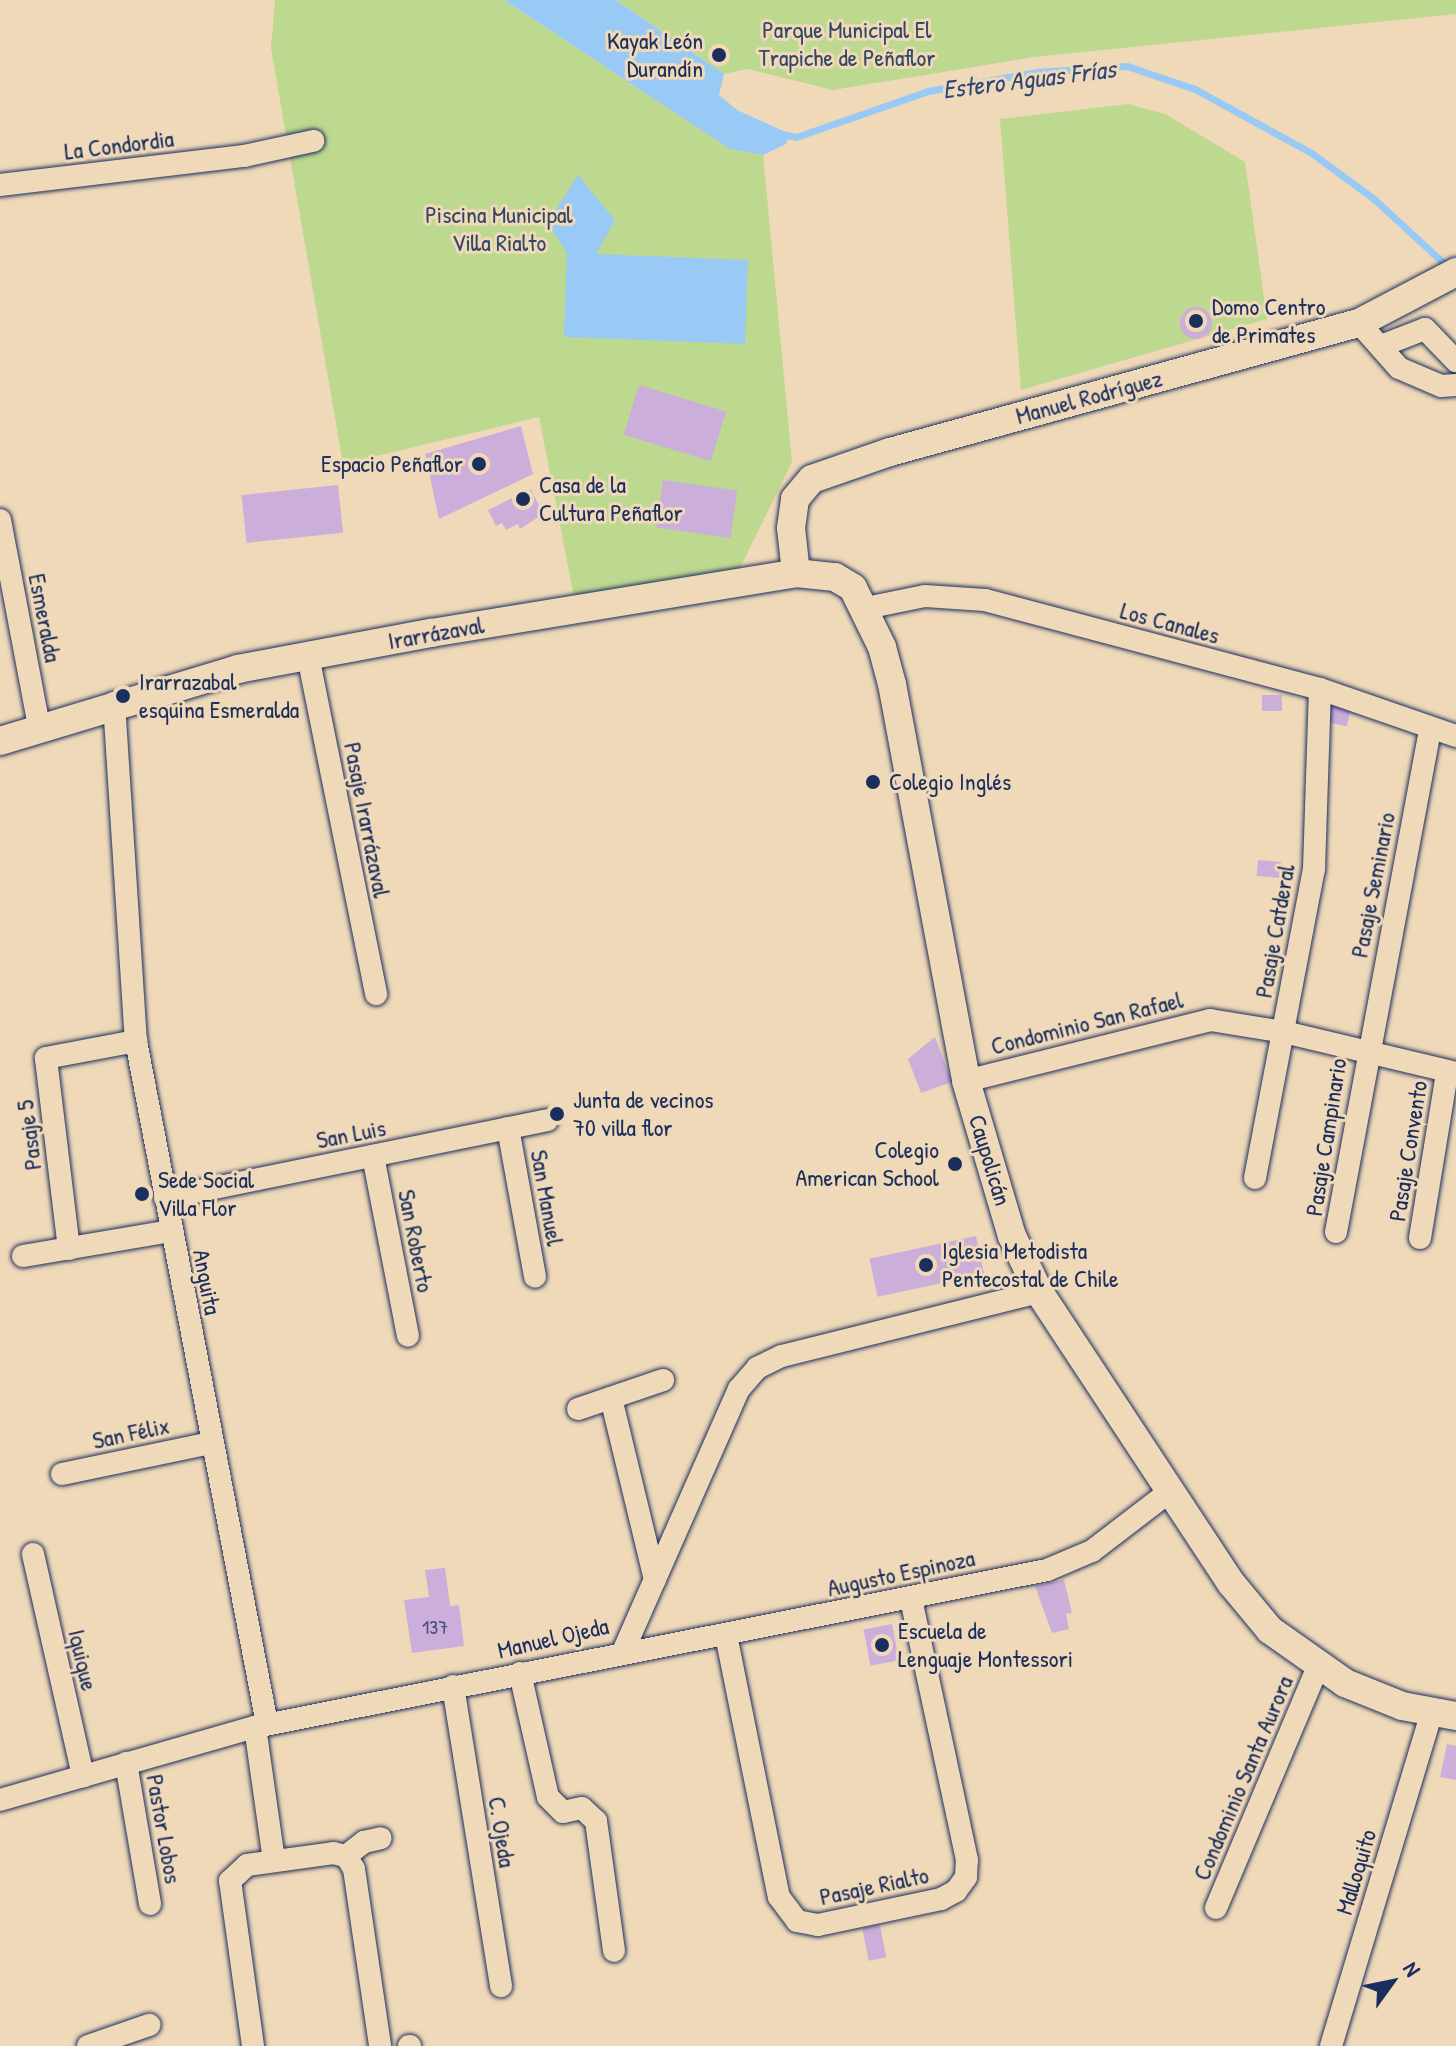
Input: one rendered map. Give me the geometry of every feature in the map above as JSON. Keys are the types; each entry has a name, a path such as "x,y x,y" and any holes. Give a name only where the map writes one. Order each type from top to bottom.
{"main road":[{"name":"Manuel Rodríguez","path":"796,573 791,528 795,499 812,479 890,452 1359,323 1447,278"},
{"name":"Irarrázaval","path":"0,741 114,703 308,656 796,573 835,577 853,588 866,608"},
{"name":"Caupolicán","path":"866,608 892,684 966,1081 1012,1236 1039,1292 1169,1492 1249,1607 1318,1667 1373,1696 1444,1714"}],"street":[{"name":"La Condordia","path":"0,185 244,156 313,141"},
{"path":"1359,323 1399,368 1441,386 1456,385"},
{"path":"1381,346 1425,329 1456,361"},
{"name":"Esmeralda","path":"0,520 39,726"},
{"name":"Los Canales","path":"866,608 925,596 985,600 1320,689 1430,730 1456,736"},
{"name":"Pasaje Irarrázaval","path":"308,656 376,994"},
{"name":"Pasaje Catderal","path":"1255,1178 1314,869 1320,689"},
{"name":"Anguita","path":"114,703 138,1051 261,1725 274,1861"},
{"name":"Pasaje Seminario","path":"1366,1051 1430,730"},
{"name":"Condominio San Rafael","path":"966,1081 1210,1020 1284,1032 1451,1073"},
{"name":"Pasaje 5","path":"69,1249 46,1058 138,1051"},
{"name":"Pasaje Campinario","path":"1336,1232 1366,1051"},
{"name":"Pasaje Convento","path":"1420,1238 1451,1073"},
{"name":"San Luis","path":"165,1198 547,1120"},
{"name":"San Manuel","path":"508,1128 535,1277"},
{"name":"San Roberto","path":"373,1156 408,1336"},
{"path":"23,1256 171,1231"},
{"name":"Manuel Ojeda","path":"0,1800 261,1725 622,1654 739,1389 757,1368 782,1356 1039,1292"},
{"path":"578,1409 663,1380"},
{"path":"611,1398 655,1580"},
{"name":"San Félix","path":"62,1474 211,1443"},
{"name":"Augusto Espinoza","path":"622,1654 1063,1565 1092,1551 1169,1492"},
{"name":"Iquique","path":"33,1554 83,1776"},
{"name":"Pasaje Rialto","path":"726,1635 779,1897 797,1921 818,1925 941,1899 956,1891 966,1877 967,1860 911,1598"},
{"name":"Condominio Santa Aurora","path":"1216,1908 1318,1667"},
{"path":"520,1673 548,1797 563,1812 582,1808 596,1821 614,1951"},
{"name":"C. Ojeda","path":"453,1686 501,1986"},
{"name":"Malloquito","path":"1331,2046 1444,1714"},
{"name":"Pastor Lobos","path":"126,1763 150,1904"},
{"path":"253,2046 229,1889 239,1868 274,1861 346,1856 364,1842 381,1838"},
{"path":"346,1856 354,1869 380,2046"},
{"path":"88,2046 125,2040 149,2025"}],"green space":[{"name":"Piscina Municipal Villa Rialto","path":"275,0 504,0 730,149 763,155 792,462 740,568 574,597 539,417 343,464 271,48"},
{"name":"Parque Municipal El Trapiche de Peñaflor","path":"616,0 1456,0 1456,14 1034,57 833,90 748,69 724,74"},
{"path":"1128,104 1165,114 1245,162 1267,319 1021,390 1000,119"}],"water":[{"path":"504,0 616,0 724,74 719,95 737,110 790,134 786,144 763,155 730,149"},
{"path":"578,175 615,220 596,254 748,260 745,344 564,337 567,253 548,223"}],"building":[{"name":"Domo Centro de Primates","path":"1196,307 1207,312 1212,323 1207,334 1196,339 1185,334 1180,323 1185,312"},
{"path":"639,385 726,412 711,461 624,435"},
{"name":"Espacio Peñaflor","path":"521,426 533,474 439,519 425,454"},
{"path":"663,480 737,490 731,538 656,528"},
{"path":"338,485 343,533 247,543 242,495"},
{"name":"Casa de la Cultura Peñaflor","path":"531,489 543,514 520,529 518,524 506,530 502,523 496,526 488,510"},
{"path":"1262,695 1282,695 1282,711 1262,711"},
{"path":"1330,702 1351,707 1347,726 1326,721"},
{"path":"1258,860 1281,862 1280,878 1257,876"},
{"path":"935,1037 952,1082 921,1093 908,1059"},
{"name":"Iglesia Metodista Pentecostal de Chile","path":"976,1236 984,1274 877,1297 869,1259"},
{"path":"445,1568 450,1606 459,1605 464,1646 412,1653 404,1600 429,1597 425,1570"},
{"path":"1064,1580 1072,1613 1066,1614 1069,1629 1052,1633 1035,1586"},
{"name":"Escuela de Lenguaje Montessori","path":"892,1624 899,1660 871,1666 864,1630"},
{"path":"1447,1744 1456,1746 1456,1780 1440,1777"},
{"path":"880,1925 886,1957 869,1961 862,1928"}],"waterway":[{"name":"Estero Aguas Frías","path":"781,134 796,137 928,91 1037,72 1127,66 1195,89 1313,154 1374,199 1448,267"}],"place":[{"name":"Kayak León Durandín","path":"719,55"},
{"name":"Domo Centro de Primates","path":"1196,321"},
{"name":"Espacio Peñaflor","path":"479,464"},
{"name":"Casa de la Cultura Peñaflor","path":"523,499"},
{"name":"Irarrazabal esquina Esmeralda","path":"123,696"},
{"name":"Colegio Inglés","path":"873,782"},
{"name":"Junta de vecinos 70 villa flor","path":"557,1114"},
{"name":"Colegio American School","path":"955,1164"},
{"name":"Sede Social Villa Flor","path":"142,1194"},
{"name":"Iglesia Metodista Pentecostal de Chile","path":"926,1265"},
{"name":"Escuela de Lenguaje Montessori","path":"882,1645"}]}
